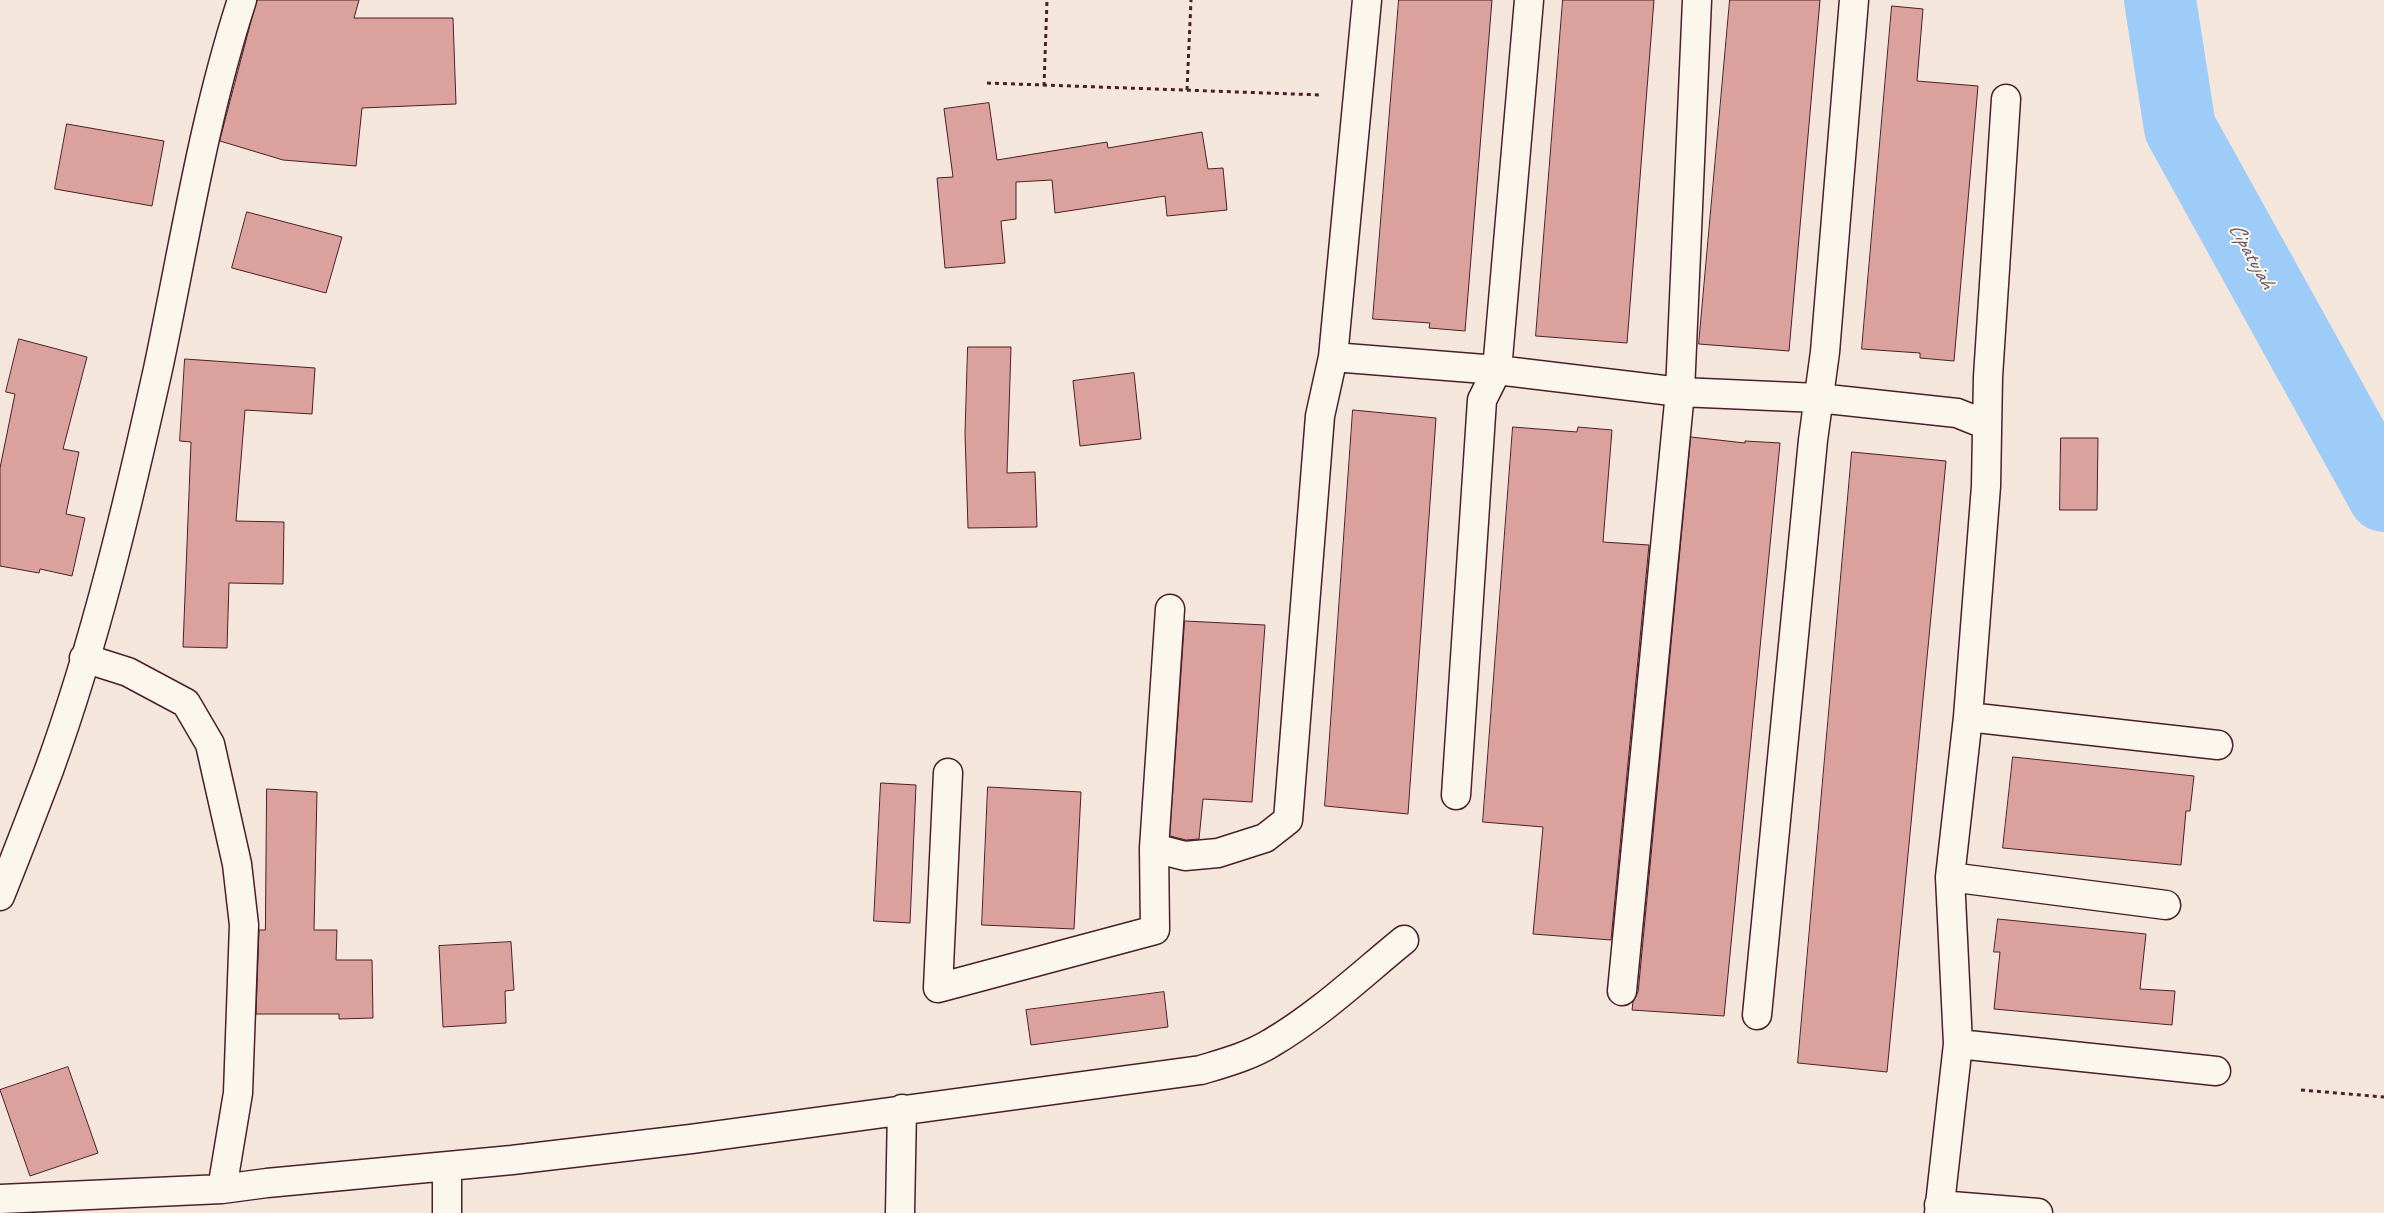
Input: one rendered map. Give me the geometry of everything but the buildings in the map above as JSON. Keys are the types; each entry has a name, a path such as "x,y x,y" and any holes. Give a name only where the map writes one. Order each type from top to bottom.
{"street":[{"path":"0,896 50,768 84,658 123,518 157,370 199,170 228,44 242,0"},
{"path":"1154,848 1185,856 1218,853 1265,838 1288,820 1320,416 1333,357 1367,0"},
{"path":"1456,795 1482,400 1497,370 1529,0"},
{"path":"1622,991 1680,392 1697,0"},
{"path":"1757,1014 1818,398 1825,352 1854,0"},
{"path":"2006,99 1988,377 1986,486 1968,717 1950,877 1958,1044 1939,1209 2038,1213"},
{"path":"1333,357 1497,370 1680,392 1818,398 1957,413 1987,425"},
{"path":"948,773 938,988 1155,930 1154,848 1170,609"},
{"path":"84,658 128,672 186,702 210,744 237,864 244,925 238,1093 222,1189"},
{"path":"1968,717 2218,745"},
{"path":"1950,877 2166,905"},
{"path":"2,1213 0,1199 222,1189 267,1183 447,1167 691,1139 1200,1070 1238,1058 1270,1044 1297,1026 1404,940"},
{"path":"1958,1044 2216,1071"},
{"path":"900,1213 902,1110"},
{"path":"447,1167 447,1213"}],"path":[{"path":"1044,86 1047,0"},
{"path":"1187,90 1190,0"},
{"path":"986,84 1358,96"},
{"path":"2301,1090 2384,1097"}],"waterway":[{"name":"Cipatujah","path":"2160,0 2180,128 2384,496"}]}
